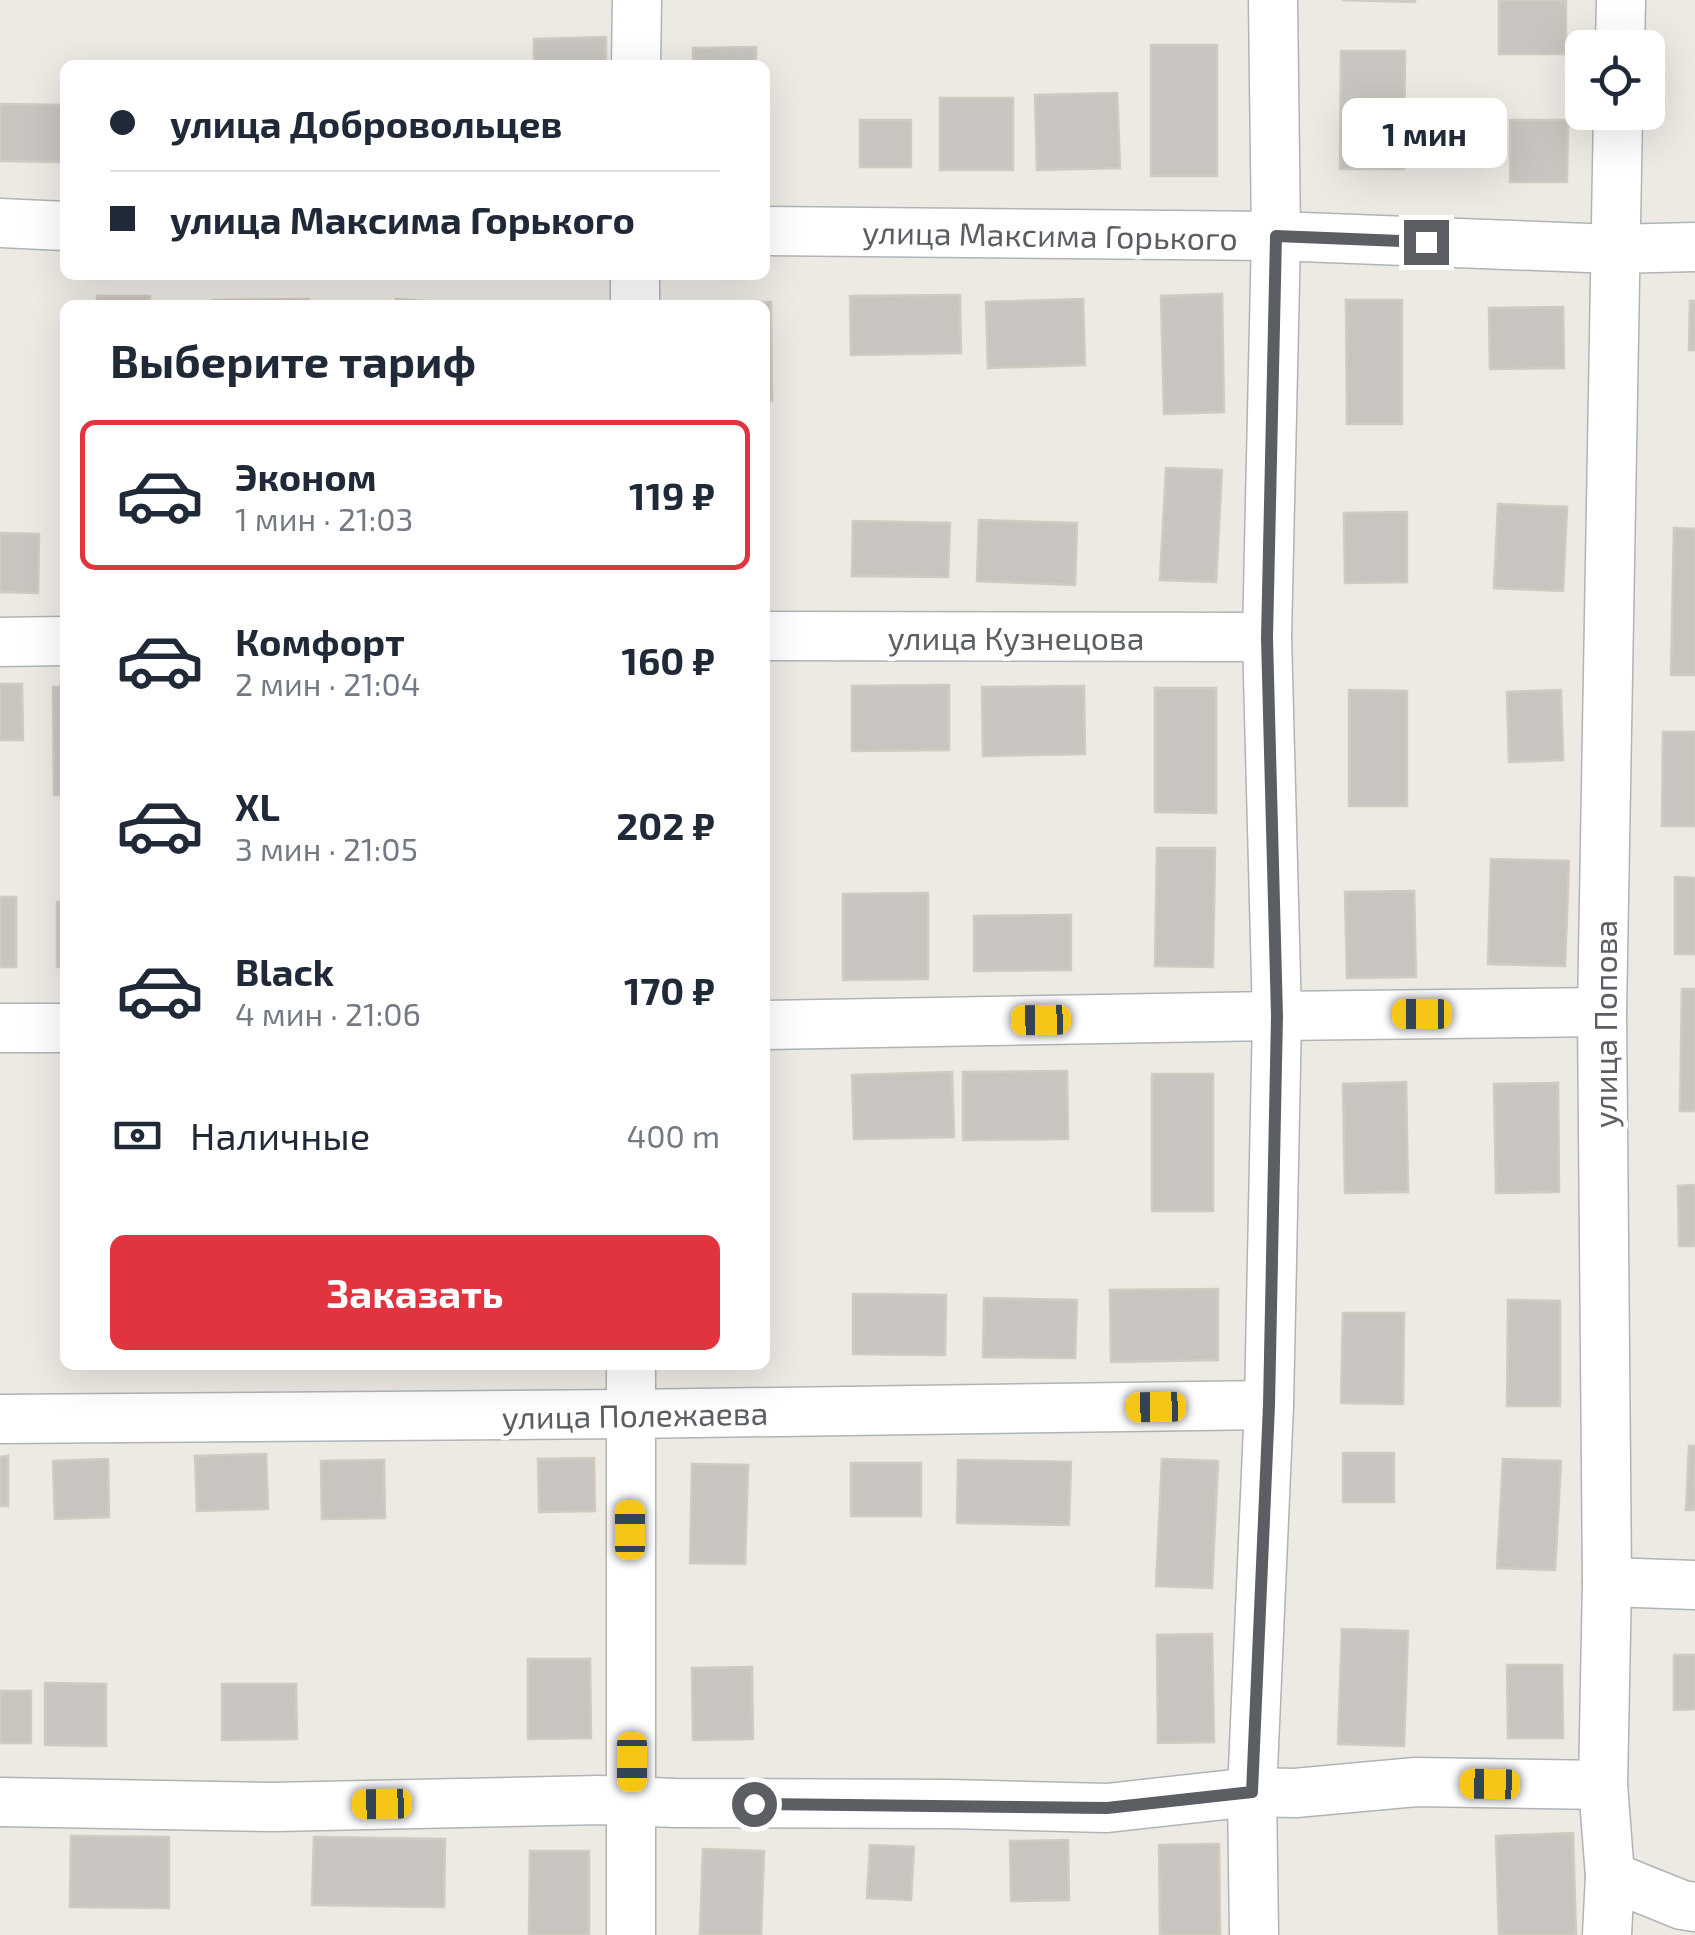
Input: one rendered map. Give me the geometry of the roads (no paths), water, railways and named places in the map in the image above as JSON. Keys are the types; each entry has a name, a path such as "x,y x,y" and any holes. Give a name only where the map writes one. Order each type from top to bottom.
{"street":[{"path":"636,60 638,0"},
{"path":"1254,1935 1252,1792 1269,1405 1277,1016 1267,638 1276,236 1273,0"},
{"path":"1620,30 1621,0"},
{"name":"улица Попова","path":"1607,1935 1610,1876 1603,1785 1606,1582 1602,1012 1617,130"},
{"path":"0,223 60,226"},
{"name":"улица Максима Горького","path":"770,231 1276,236 1695,248"},
{"name":"улица Кузнецова","path":"770,636 1267,638"},
{"path":"0,642 60,641"},
{"path":"770,1026 1602,1012"},
{"path":"0,1028 60,1028"},
{"path":"630,1370 630,1935"},
{"name":"улица Полежаева","path":"0,1419 1269,1405"},
{"path":"1606,1582 1695,1585"},
{"path":"0,1802 274,1807 632,1801 1107,1808 1252,1792 1295,1793 1416,1782 1603,1785"},
{"path":"1610,1876 1695,1907"}]}
